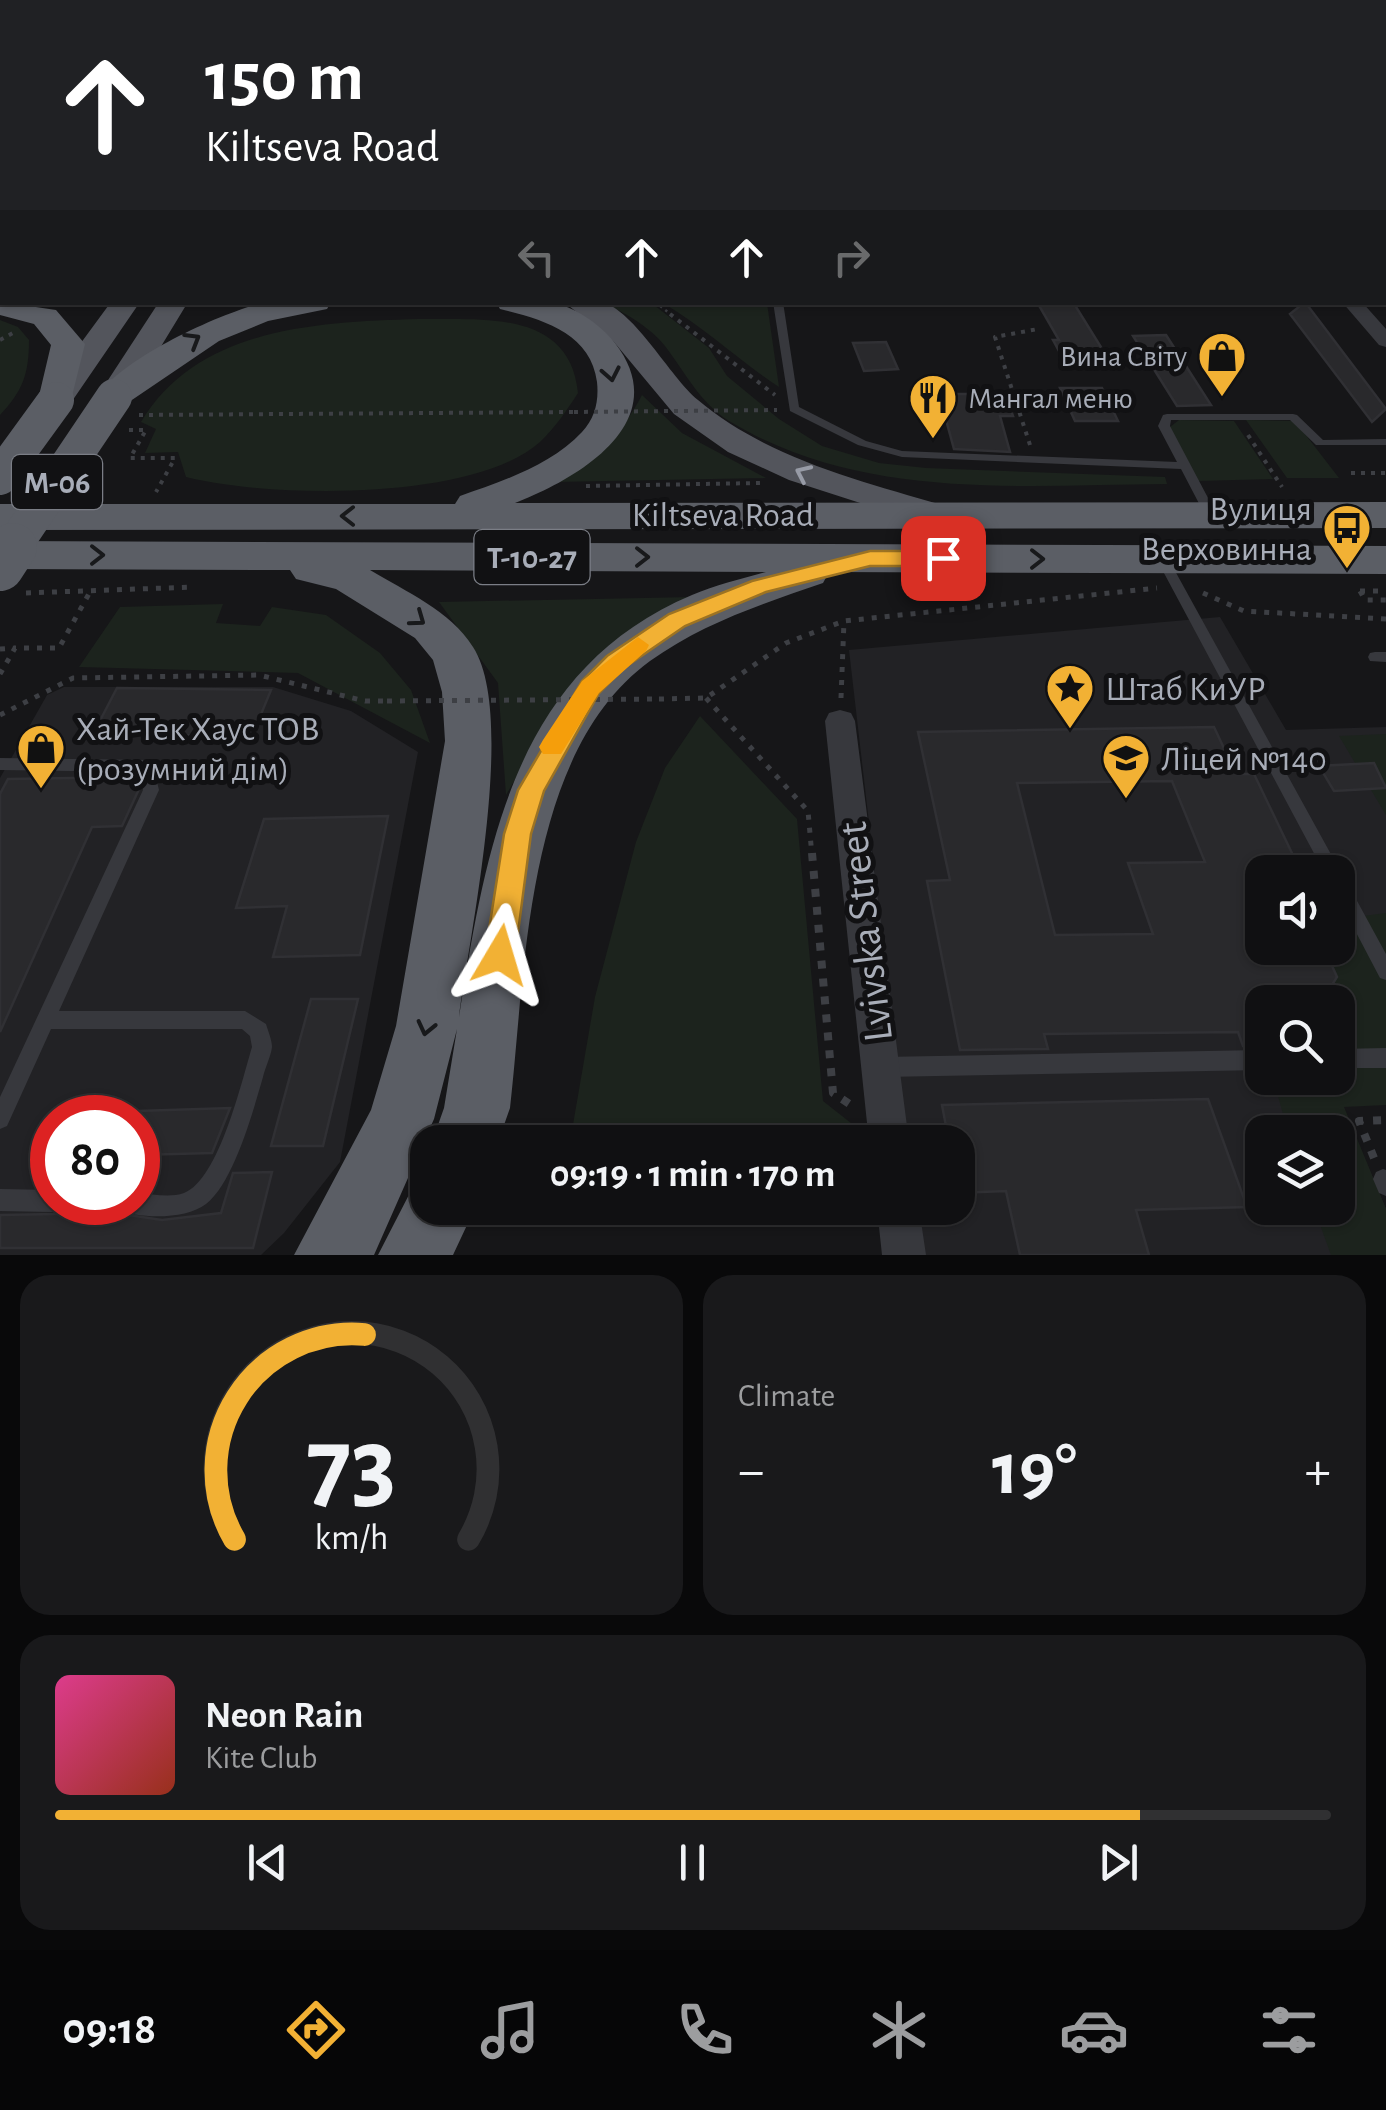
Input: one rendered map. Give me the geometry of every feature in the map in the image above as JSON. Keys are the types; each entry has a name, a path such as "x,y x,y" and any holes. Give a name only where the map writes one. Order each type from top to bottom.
{"highway":[{"path":"125,414 195,337 256,313 300,305"},
{"path":"446,515 554,470 606,426 615,406 614,369 592,336 550,312 523,305"},
{"path":"0,306 46,318 68,344 56,400"},
{"name":"М-06","path":"0,477 56,400"},
{"name":"М-06","path":"0,567 125,414"},
{"name":"Kiltseva Road","path":"0,517 1386,515"},
{"name":"Kiltseva Road","path":"0,555 200,571 870,558 1163,572 1386,560"},
{"path":"471,1125 477,1108 518,834 552,748 590,687 616,662 677,620 760,586 870,558"},
{"path":"200,571 288,565 349,577 431,627 455,654 466,692 470,740 462,812 427,1026 402,1119 346,1236 330,1255"},
{"path":"414,1255 431,1225"}],"main road":[{"path":"56,400 124,305"},
{"path":"125,414 173,305"},
{"path":"584,305 612,320 683,404 742,445 817,479 929,513"}],"street":[{"path":"1354,305 1386,341"},
{"name":"Lvivska Street","path":"840,721 887,1125"},
{"path":"900,1225 904,1255"}],"lane":[{"path":"778,305 794,409 862,443 902,454 1185,466"},
{"path":"1210,513 1163,420 1172,416 1293,417 1320,443 1386,442"},
{"path":"1163,572 1322,855"},
{"path":"0,764 146,766 151,776 150,790 0,1119"},
{"path":"1355,914 1386,972"},
{"path":"45,1020 245,1020 259,1031 262,1047 219,1173 206,1194 185,1204 160,1203"},
{"path":"1355,1059 1386,1058"},
{"path":"880,1067 1245,1060"},
{"path":"0,1200 30,1201"}],"path":[{"path":"659,305 794,409"},
{"path":"1036,462 996,337 1038,329"},
{"path":"125,414 794,409"},
{"path":"125,414 146,430 130,458 174,458 154,494"},
{"path":"1235,416 1282,487"},
{"path":"1352,473 1386,473"},
{"path":"37,592 91,590 200,571"},
{"path":"0,715 73,678 259,675 365,701 706,698 786,643 844,621 1154,590 1163,572"},
{"path":"0,648 59,648 91,590"},
{"path":"1198,591 1244,612 1386,619"},
{"path":"1386,591 1360,591 1365,600 1386,600"},
{"path":"840,721 844,621"},
{"path":"0,674 15,648"},
{"path":"442,691 442,708"},
{"path":"706,698 808,811 833,1093 874,1125"},
{"path":"1384,1183 1359,1121 1386,1120"}],"shaded area":[{"path":"607,305 654,305 709,348 727,376 779,419 822,446 879,463 1165,477 1167,484 942,483 833,465 780,447 719,414 665,346 628,316"},
{"path":"666,305 767,305 779,387 750,366"},
{"path":"418,319 494,321 540,333 558,346 571,366 578,393 540,442 509,462 468,476 420,485 317,491 222,484 186,477 178,452 145,453 156,429 141,422 165,390 194,366 227,348 301,328"},
{"path":"0,320 18,327 29,340 23,381 0,415"},
{"path":"642,395 682,433 766,478 554,482 605,446"},
{"path":"1179,420 1234,421 1273,479 1198,481 1170,427"},
{"path":"1246,420 1295,421 1339,478 1287,478"},
{"path":"693,597 617,642 571,684 506,795 498,683 439,602"},
{"path":"223,604 216,623 260,626 272,607 326,615 380,653 411,690 430,743 298,673 79,667 120,607"},
{"name":"Ліцей №140","path":"1220,617 1286,730 1386,727 1386,1088 1343,1107 1346,1115 1245,1115 1245,1225 1355,1225 1355,1135 1386,1209 1386,1255 922,1255 918,1225 975,1225 975,1125 904,1125 849,650"},
{"path":"64,687 273,687 351,711 418,752 340,1162 284,1233 261,1255 0,1255 0,778 47,695"},
{"path":"700,716 797,819 823,1101 853,1125 573,1125 595,997 636,842 665,768"},
{"path":"1386,734 1386,815 1339,736"},
{"path":"1386,913 1386,1105 1344,1107 1347,1115 1283,1115 1278,1095 1355,1095 1355,985 1298,985 1313,965 1355,965 1355,917"},
{"path":"1355,1134 1386,1209 1386,1255 1331,1255 1320,1225 1355,1225"},
{"path":"551,1225 684,1225 551,1227"}],"building":[{"path":"1039,305 1075,305 1104,352 1089,352 1095,362 1065,362 1053,340 1059,340"},
{"path":"1307,305 1386,409 1372,422 1290,314"},
{"path":"1166,335 1211,405 1177,406 1133,336"},
{"path":"886,342 898,369 864,371 853,343"},
{"path":"1060,388 1102,388 1118,421 1075,421"},
{"path":"939,394 1005,394 1013,416 1000,416 1010,452 954,449"},
{"path":"117,688 271,690 252,736 93,734"},
{"path":"1214,727 1236,774 1254,774 1293,855 1245,855 1245,965 1332,965 1337,977 1332,985 1245,985 1245,1046 1238,1032 1044,1034 1048,1049 960,1050 927,881 950,880 918,732","holes":["1172,781 1205,862 1128,863 1153,934 1055,935 1017,783"]},
{"path":"1374,763 1386,788 1334,791 1319,766"},
{"path":"137,777 139,789 122,826 92,827 0,1032 0,794 8,779"},
{"path":"388,816 360,955 273,957 287,906 236,908 264,819"},
{"path":"311,999 358,999 323,1146 271,1146"},
{"path":"1208,1099 1245,1207 1136,1210 1149,1255 1020,1255 1006,1191 975,1192 975,1125 946,1125 942,1105"},
{"path":"230,1108 212,1153 160,1154 160,1110"},
{"path":"272,1172 253,1248 0,1248 0,1215 30,1214 30,1225 160,1225 160,1220 221,1213 233,1173"}],"slow traffic":[{"path":"552,747 590,687 638,645"}],"place":[{"name":"Вина Світу","path":"1222,398"},
{"name":"Мангал меню","path":"933,440"},
{"name":"Вулиця Верховинна","path":"1347,570"},
{"name":"Штаб КиУР","path":"1070,730"},
{"name":"Хай-Тек Хаус ТОВ (розумний дім)","path":"41,790"},
{"name":"Ліцей №140","path":"1126,800"}],"route":[{"path":"500,955 518,834 531,790 590,687 616,662 677,620 760,586 870,558 943,558"}]}
